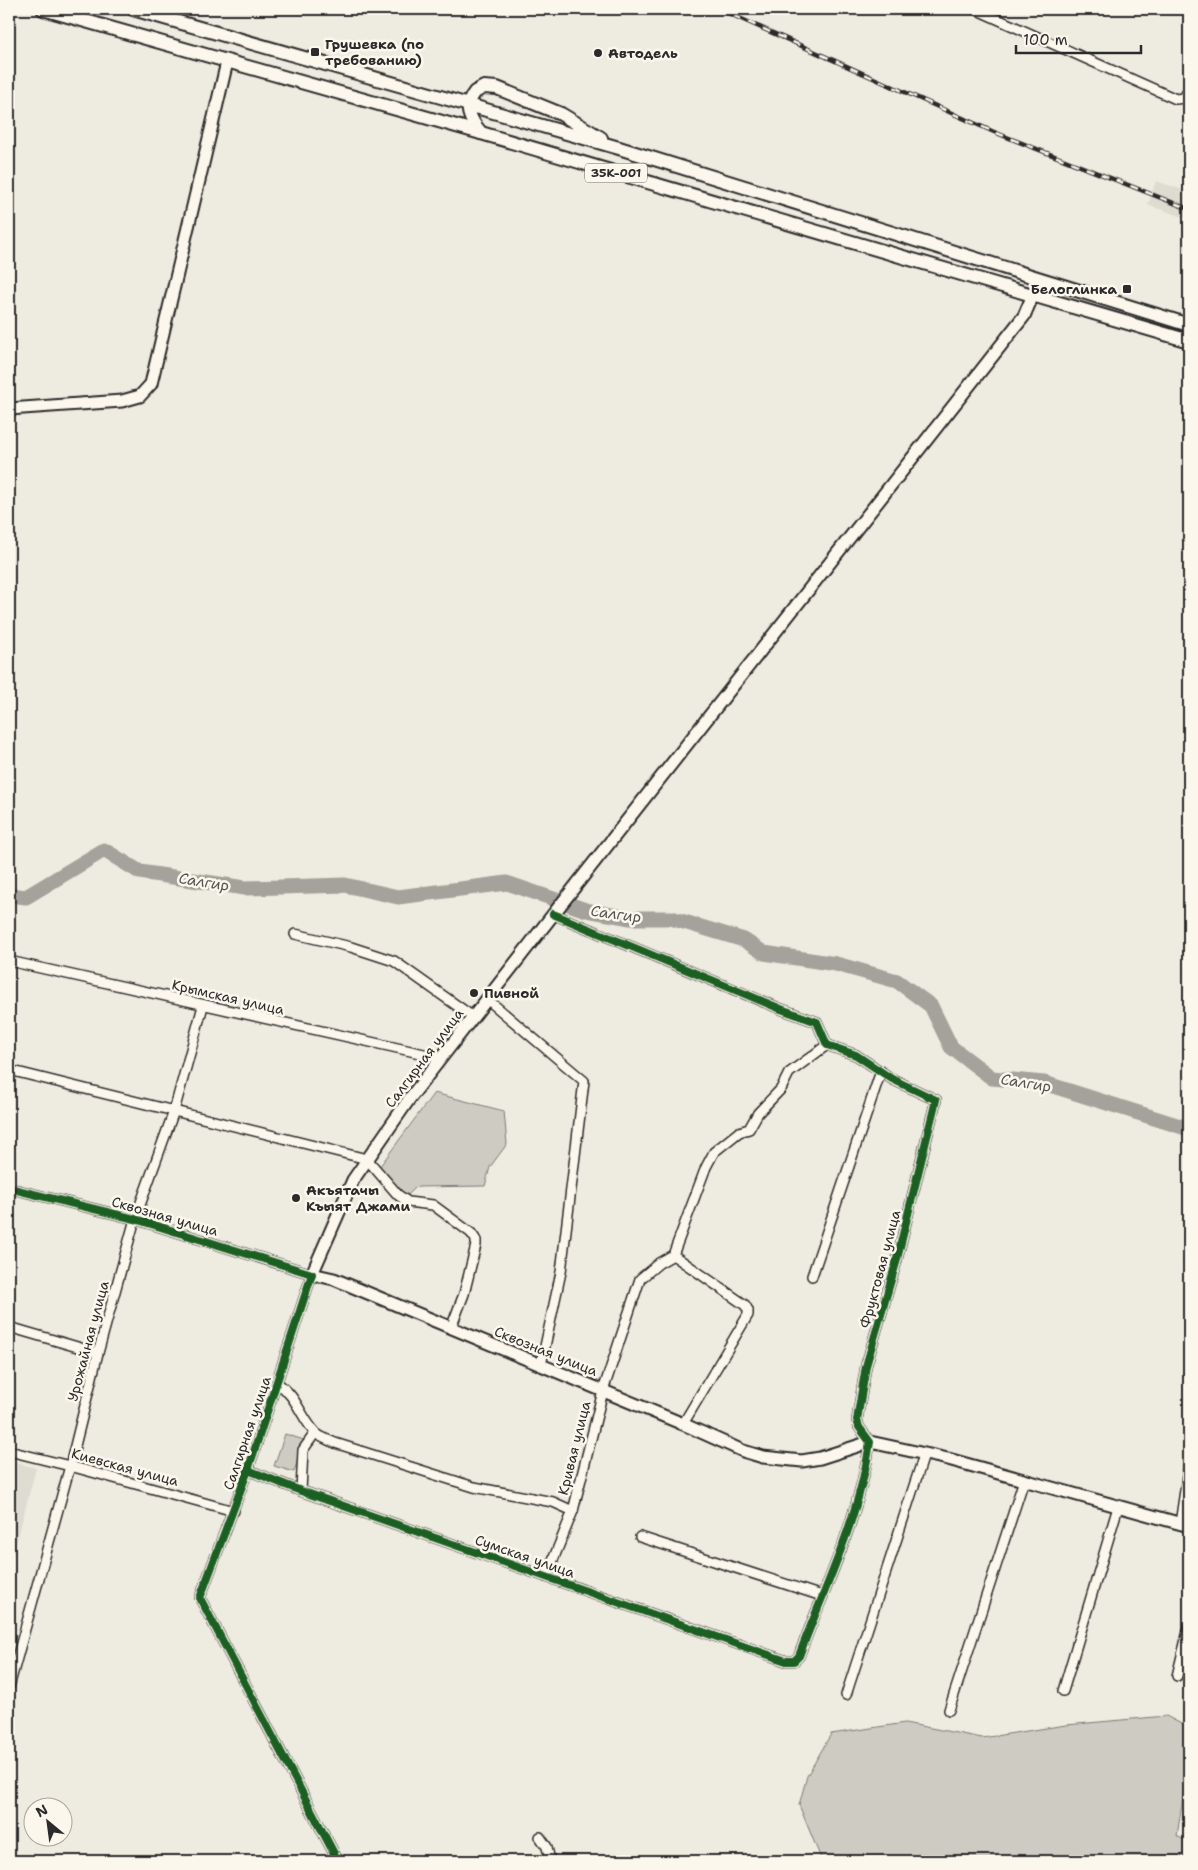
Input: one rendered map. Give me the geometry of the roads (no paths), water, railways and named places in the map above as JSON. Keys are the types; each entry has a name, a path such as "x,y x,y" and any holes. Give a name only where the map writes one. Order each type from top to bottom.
{"main road":[{"name":"35К-001","path":"42,9 480,133 1189,341"},
{"path":"133,9 445,99 469,101"},
{"path":"9,409 122,401 140,396 151,384 227,62"},
{"path":"480,133 471,121 469,101 475,92 484,87 497,88 561,114 619,148"},
{"name":"35К-001","path":"469,101 1189,324"},
{"name":"Салгирная улица","path":"312,1274 353,1180 410,1098 1024,316 1033,295"},
{"name":"Сквозная улица","path":"312,1274 334,1279 683,1424 743,1451 782,1460 802,1461 820,1458 870,1442"},
{"path":"870,1442 924,1455 948,1458 1185,1525"}],"street":[{"path":"975,9 1176,99 1186,96 1189,88"},
{"path":"554,913 780,1009 817,1022 827,1045 856,1055 881,1071 812,1276"},
{"path":"295,934 351,947 394,961 473,1017"},
{"name":"Крымская улица","path":"9,961 203,1006 442,1058"},
{"path":"487,999 584,1081 561,1272 542,1366"},
{"name":"Урожайная улица","path":"9,1687 135,1219 174,1111 203,1006"},
{"path":"683,1424 748,1315 745,1305 673,1255 706,1167 714,1152 739,1132 749,1128 758,1112 781,1089 789,1073 827,1045"},
{"path":"9,1070 367,1159 398,1195 408,1202 433,1205 471,1233 476,1240 464,1294 450,1328"},
{"name":"Фруктовая улица","path":"870,1442 859,1427 857,1420 866,1366 896,1263 936,1100 892,1079 881,1071"},
{"name":"Сквозная улица","path":"9,1188 135,1219 312,1274"},
{"name":"Кривая улица","path":"546,1577 573,1511 603,1391 640,1279 659,1263 673,1255"},
{"name":"Салгирная улица","path":"312,1274 234,1511 200,1598 338,1861"},
{"path":"9,1327 98,1353"},
{"path":"277,1384 293,1397 315,1433 335,1443 474,1487 553,1502 573,1511"},
{"path":"301,1492 303,1450 315,1433"},
{"path":"640,1536 822,1596 852,1518 866,1471 870,1442"},
{"name":"Киевская улица","path":"9,1451 234,1511"},
{"path":"846,1696 924,1455"},
{"path":"1185,1525 1189,1463"},
{"name":"Сумская улица","path":"248,1470 301,1492 786,1662 794,1661 799,1656 822,1596"},
{"path":"950,1710 1024,1480"},
{"path":"1063,1690 1118,1507"},
{"path":"1177,1676 1189,1627"},
{"path":"540,1837 547,1847 550,1861"}],"waterway":[{"name":"Салгир","path":"9,895 26,897 104,850 140,872 245,888 345,885 398,897 507,883 586,910 629,918 671,918 744,940 764,953 836,964 897,981 931,1006 951,1047 992,1078 1044,1083 1189,1129"}],"railway":[{"path":"719,9 994,132 1189,209"}],"place":[{"name":"Грушевка (по требованию)","path":"315,52"},
{"name":"Автодель","path":"598,53"},
{"name":"Белоглинка","path":"1127,289"},
{"name":"Пивной","path":"474,993"},
{"name":"Акъятачы Къыят Джами","path":"296,1198"}]}
